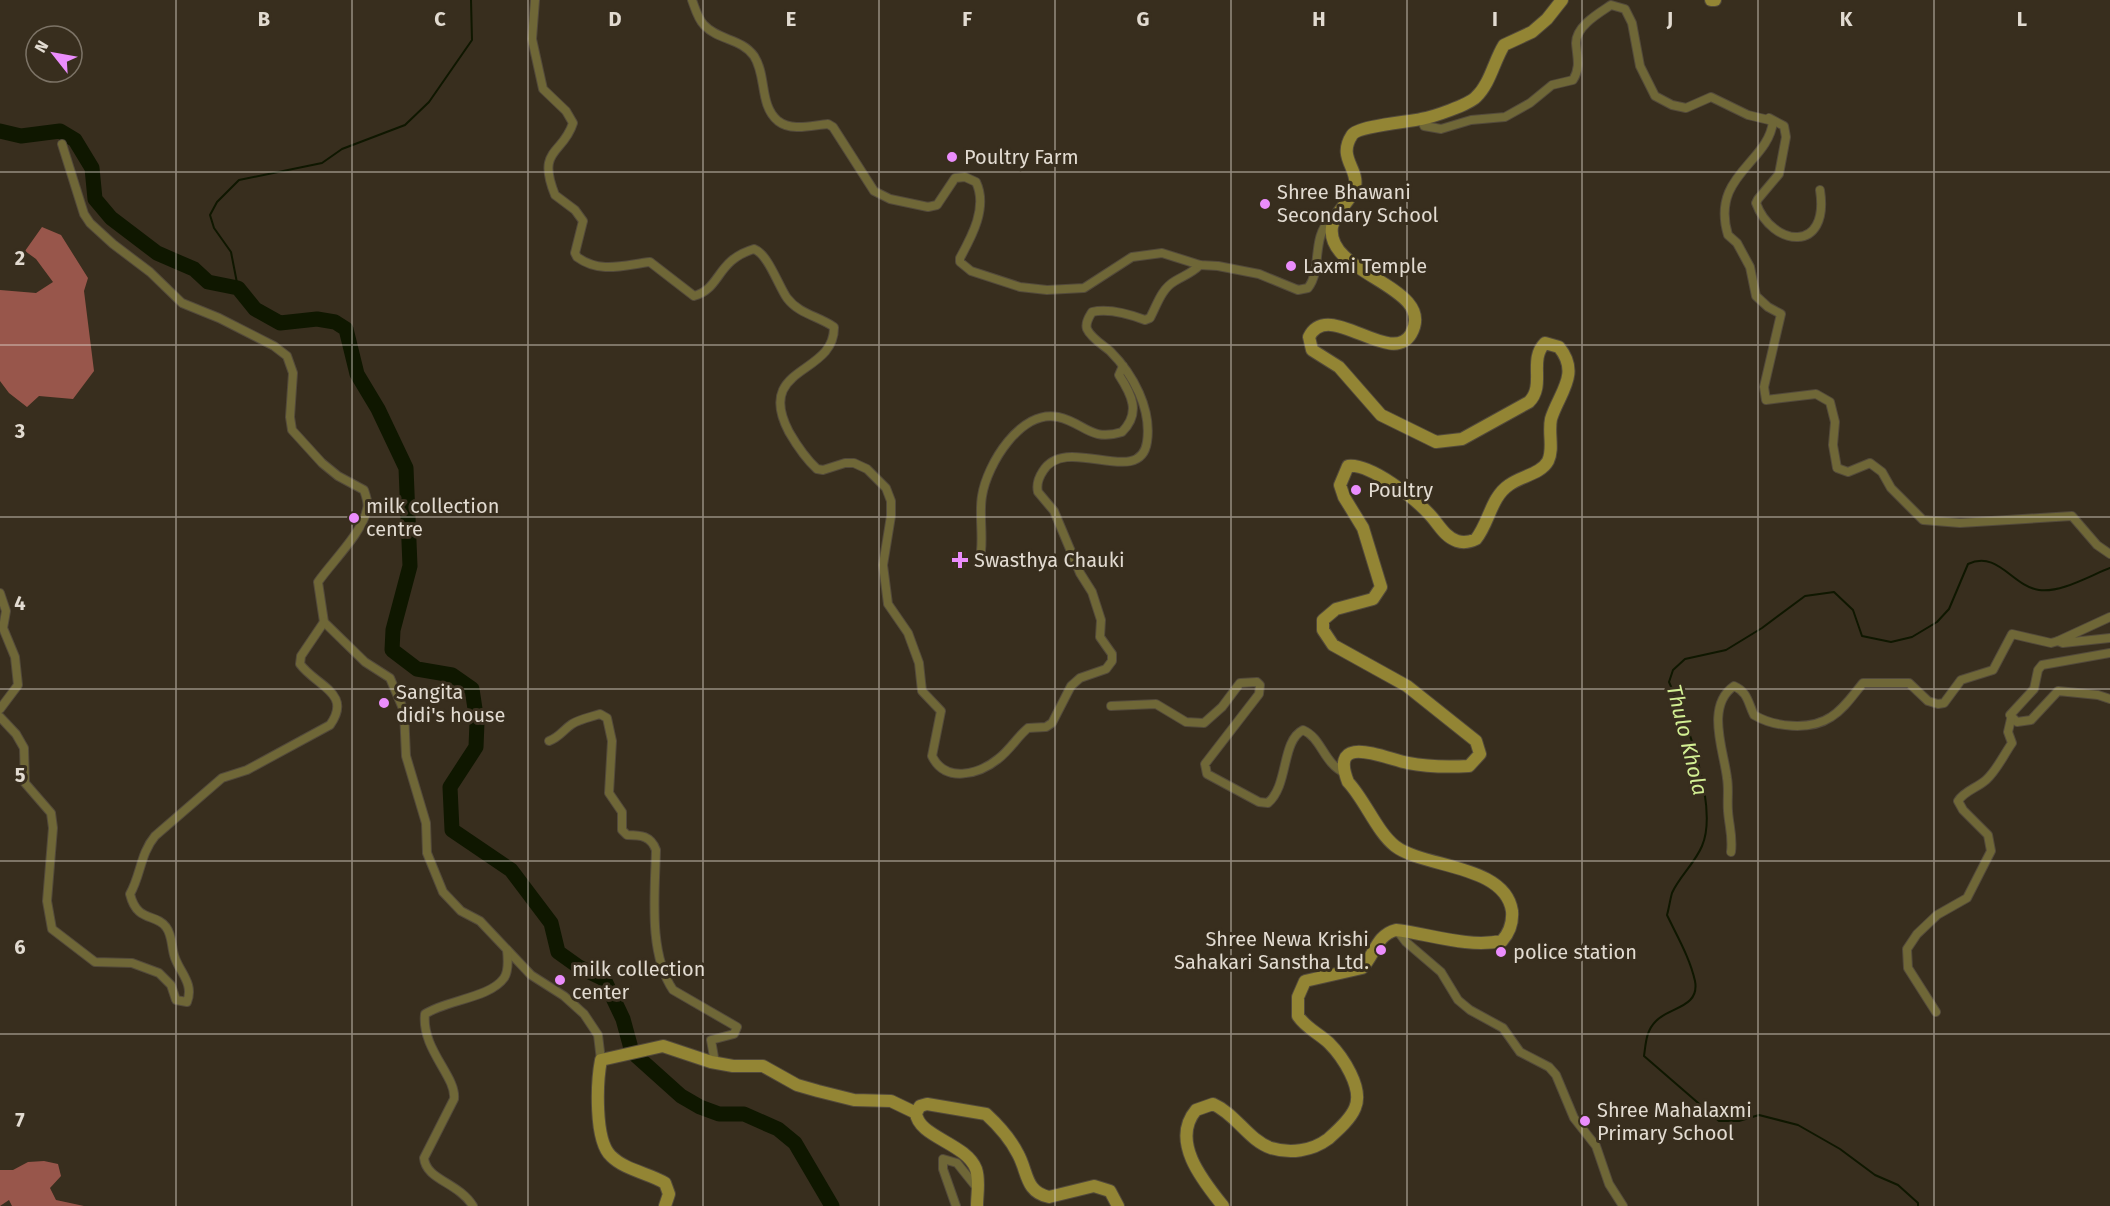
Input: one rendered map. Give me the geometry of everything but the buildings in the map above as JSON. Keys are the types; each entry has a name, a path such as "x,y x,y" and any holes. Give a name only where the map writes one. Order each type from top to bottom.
{"street":[{"path":"535,0 532,39 543,89 566,111 573,123 571,131 554,149 549,167 555,195 575,210 583,221 575,253 577,257 592,265 607,268 630,267 650,262 694,296 708,290 730,259 754,249 767,260 788,299 806,314 834,327 834,339 826,350 789,379 779,402 780,411 804,455 817,469 823,470 845,463 854,463 867,469 886,488 891,501 891,516 883,565 888,604 908,633 919,663 922,691 941,711 932,756 946,772 962,774 998,759 1028,728 1046,727 1052,723 1071,686 1080,678 1106,669 1112,661 1112,654 1100,637 1101,620 1092,592 1080,573 1054,511 1037,489 1047,464 1059,458 1090,457 1109,462 1123,462 1136,460 1143,454 1148,437 1144,407 1136,383 1088,331 1086,324 1092,312 1099,310 1132,315 1145,320 1150,318 1165,289 1173,282 1191,275 1200,265"},
{"path":"692,0 702,23 710,31 740,42 755,58 760,69 765,100 779,122 789,126 828,124 833,127 867,183 882,197 928,207 936,206 955,178 965,177 976,182 980,199 978,219 960,262 970,271 1020,287 1047,290 1084,288 1111,268 1132,257 1162,254 1200,265 1241,270 1298,290 1308,288 1315,275 1316,250 1323,230 1340,210"},
{"path":"1223,1206 1202,1179 1189,1149 1186,1130 1192,1115 1204,1105 1213,1104 1228,1112 1259,1141 1279,1150 1305,1150 1333,1135 1356,1108 1354,1086 1336,1050 1304,1024 1298,1016 1298,997 1305,981 1311,978 1353,972 1362,968 1378,943 1389,931 1493,943 1502,941 1507,935 1512,917 1511,908 1500,891 1488,881 1456,866 1409,854 1394,845 1345,773 1344,764 1348,756 1354,752 1379,754 1408,763 1469,766 1480,754 1480,749 1468,732 1428,701 1388,674 1333,645 1323,630 1323,620 1336,609 1373,599 1381,587 1363,528 1344,497 1340,485 1348,466 1375,473 1410,496 1448,535 1457,541 1476,540 1501,493 1509,485 1547,463 1551,453 1551,419 1567,387 1569,369 1567,359 1559,347 1545,343 1538,355 1538,381 1534,397 1506,417 1453,442 1436,442 1381,415 1339,367 1309,345 1311,332 1323,325 1338,326 1379,341 1397,344 1410,336 1415,325 1415,315 1406,300 1359,269 1342,252 1332,228 1355,186 1346,151 1356,131 1422,119 1475,99 1504,45 1532,32 1547,19 1562,0"},
{"path":"1422,119 1424,126 1441,129 1471,120 1505,117 1530,103 1552,85 1572,80 1578,66 1576,41 1579,32 1611,5 1624,9 1629,15 1640,66 1659,99 1686,108 1711,97 1748,115 1769,118 1784,126 1786,137 1779,174 1756,203 1761,213 1779,230 1798,239 1813,231 1821,207 1820,190"},
{"path":"1769,118 1773,121 1770,133 1735,177 1725,214 1728,235 1737,243 1750,267 1756,296 1768,307 1781,314 1764,387 1767,400 1806,394 1824,397 1830,402 1834,412 1833,445 1837,468 1848,472 1863,464 1870,463 1877,467 1891,488 1923,520 1959,523 2072,516 2097,545 2110,554"},
{"path":"62,144 84,214 90,223 150,272 182,303 219,318 274,346 287,356 293,373 290,417 292,430 338,476 364,490 368,508 364,517 340,556 332,562 318,582 324,622 365,662 390,678 404,711 406,756 414,790 424,812 427,853 436,877 449,900 480,921 531,975 564,996 584,1014 598,1035 601,1060 599,1103 603,1143 611,1156 665,1183 669,1194 665,1206"},
{"path":"981,551 982,497 985,484 1012,435 1038,418 1050,417 1065,420 1101,437 1122,432 1133,417 1134,405 1129,390 1119,375 1122,366"},
{"path":"0,593 6,611 3,628 15,657 18,685 0,709"},
{"path":"1731,852 1733,835 1728,813 1725,763 1719,729 1724,698 1734,686 1741,689 1747,697 1754,715 1768,722 1815,724 1839,711 1863,683 1909,683 1928,701 1944,703 1961,680 1994,670 2012,634 2051,643 2110,617"},
{"path":"0,717 16,734 24,748 25,783 51,813 53,828 47,901 52,929 95,962 128,963 159,973 171,985 177,1000 181,1003 187,1002 189,985 175,958 171,935 165,925 142,914 131,900 130,894 135,885 139,864 147,845 155,836 222,778 247,770 330,725 338,713 335,697 300,664 301,656 310,640 324,622"},
{"path":"2058,641 2063,644 2110,638"},
{"path":"1936,1012 1908,968 1907,949 1917,934 1944,910 1967,898 1991,851 1989,835 1963,810 1958,801 1962,795 1987,779 2005,756 2012,743 2008,732 2010,713 2034,689 2038,670 2042,665 2110,653"},
{"path":"1111,706 1156,704 1186,722 1204,723 1222,707 1240,683 1257,682 1260,685 1259,694 1205,764 1207,774 1259,802 1268,803 1280,789 1294,739 1303,730 1314,737 1323,755 1335,768 1345,773"},
{"path":"2011,719 2020,723 2031,720 2058,691 2098,695 2110,699"},
{"path":"549,741 558,738 571,724 586,718 600,714 607,718 612,741 609,793 622,812 622,830 627,835 642,835 654,843 656,850 654,913 664,974 673,990 737,1027 734,1034 711,1040 716,1063"},
{"path":"1396,930 1406,942 1441,972 1458,1000 1470,1010 1503,1028 1520,1052 1549,1067 1556,1075 1574,1118 1596,1146 1610,1184 1623,1206"},
{"path":"473,1206 459,1188 429,1173 425,1167 424,1158 428,1148 454,1100 455,1092 435,1058 424,1023 425,1014 495,986 504,978 508,965 507,950"},
{"path":"601,1060 663,1046 716,1063 764,1066 798,1084 818,1091 854,1100 891,1101 916,1113"},
{"path":"977,1206 979,1180 972,1162 962,1149 935,1135 918,1121 916,1113 920,1106 927,1104 986,1114 1019,1155 1028,1182 1035,1191 1049,1197 1094,1186 1110,1191 1118,1206"},
{"path":"956,1206 943,1169 943,1159 957,1163 978,1189"}],"shaded area":[{"path":"42,227 61,235 88,278 84,291 94,371 73,399 39,396 27,407 9,393 0,381 0,290 36,293 53,282 36,259 25,251"},
{"name":"Swasthya Chauki","path":"966,551 966,567 954,568 953,552"},
{"path":"44,1161 58,1164 61,1176 50,1188 56,1200 84,1206 12,1206 9,1200 0,1206 0,1170 13,1170 28,1162"}],"waterway":[{"path":"238,288 231,252 214,228 210,215 217,202 239,180 322,163 342,149 405,125 429,102 472,40 471,0"},
{"path":"0,131 21,136 60,131 75,140 92,168 95,199 111,218 157,253 194,269 208,282 238,288 255,309 280,323 317,319 335,322 346,329 357,374 378,409 406,468 410,566 393,630 392,650 417,669 452,675 472,689 477,722 476,747 450,787 452,830 511,870 551,923 558,952 579,967 604,979 623,1019 632,1052 681,1096 700,1107 719,1114 744,1114 778,1129 795,1143 832,1206"},
{"name":"Thulo Khola","path":"1918,1206 1918,1203 1898,1185 1875,1175 1840,1149 1798,1125 1759,1115 1739,1121 1719,1121 1644,1056 1647,1037 1656,1021 1688,1002 1695,990 1690,964 1667,915 1672,893 1699,852 1706,829 1704,787 1698,763 1684,718 1669,682 1673,670 1685,659 1726,650 1762,628 1805,596 1834,592 1853,610 1862,636 1891,642 1912,637 1937,622 1949,609 1968,564 1979,561 1997,565 2029,587 2039,590 2066,586 2110,568"}],"place":[{"name":"Poultry Farm","path":"952,157"},
{"name":"Shree Bhawani Secondary School","path":"1265,204"},
{"name":"Laxmi Temple","path":"1291,266"},
{"name":"Poultry","path":"1356,490"},
{"name":"milk collection centre","path":"354,518"},
{"name":"Swasthya Chauki","path":"960,560"},
{"name":"Sangita didi's house","path":"384,703"},
{"name":"Shree Newa Krishi Sahakari Sanstha Ltd.","path":"1381,950"},
{"name":"police station","path":"1501,952"},
{"name":"milk collection center","path":"560,980"},
{"name":"Shree Mahalaxmi Primary School","path":"1585,1121"}]}
